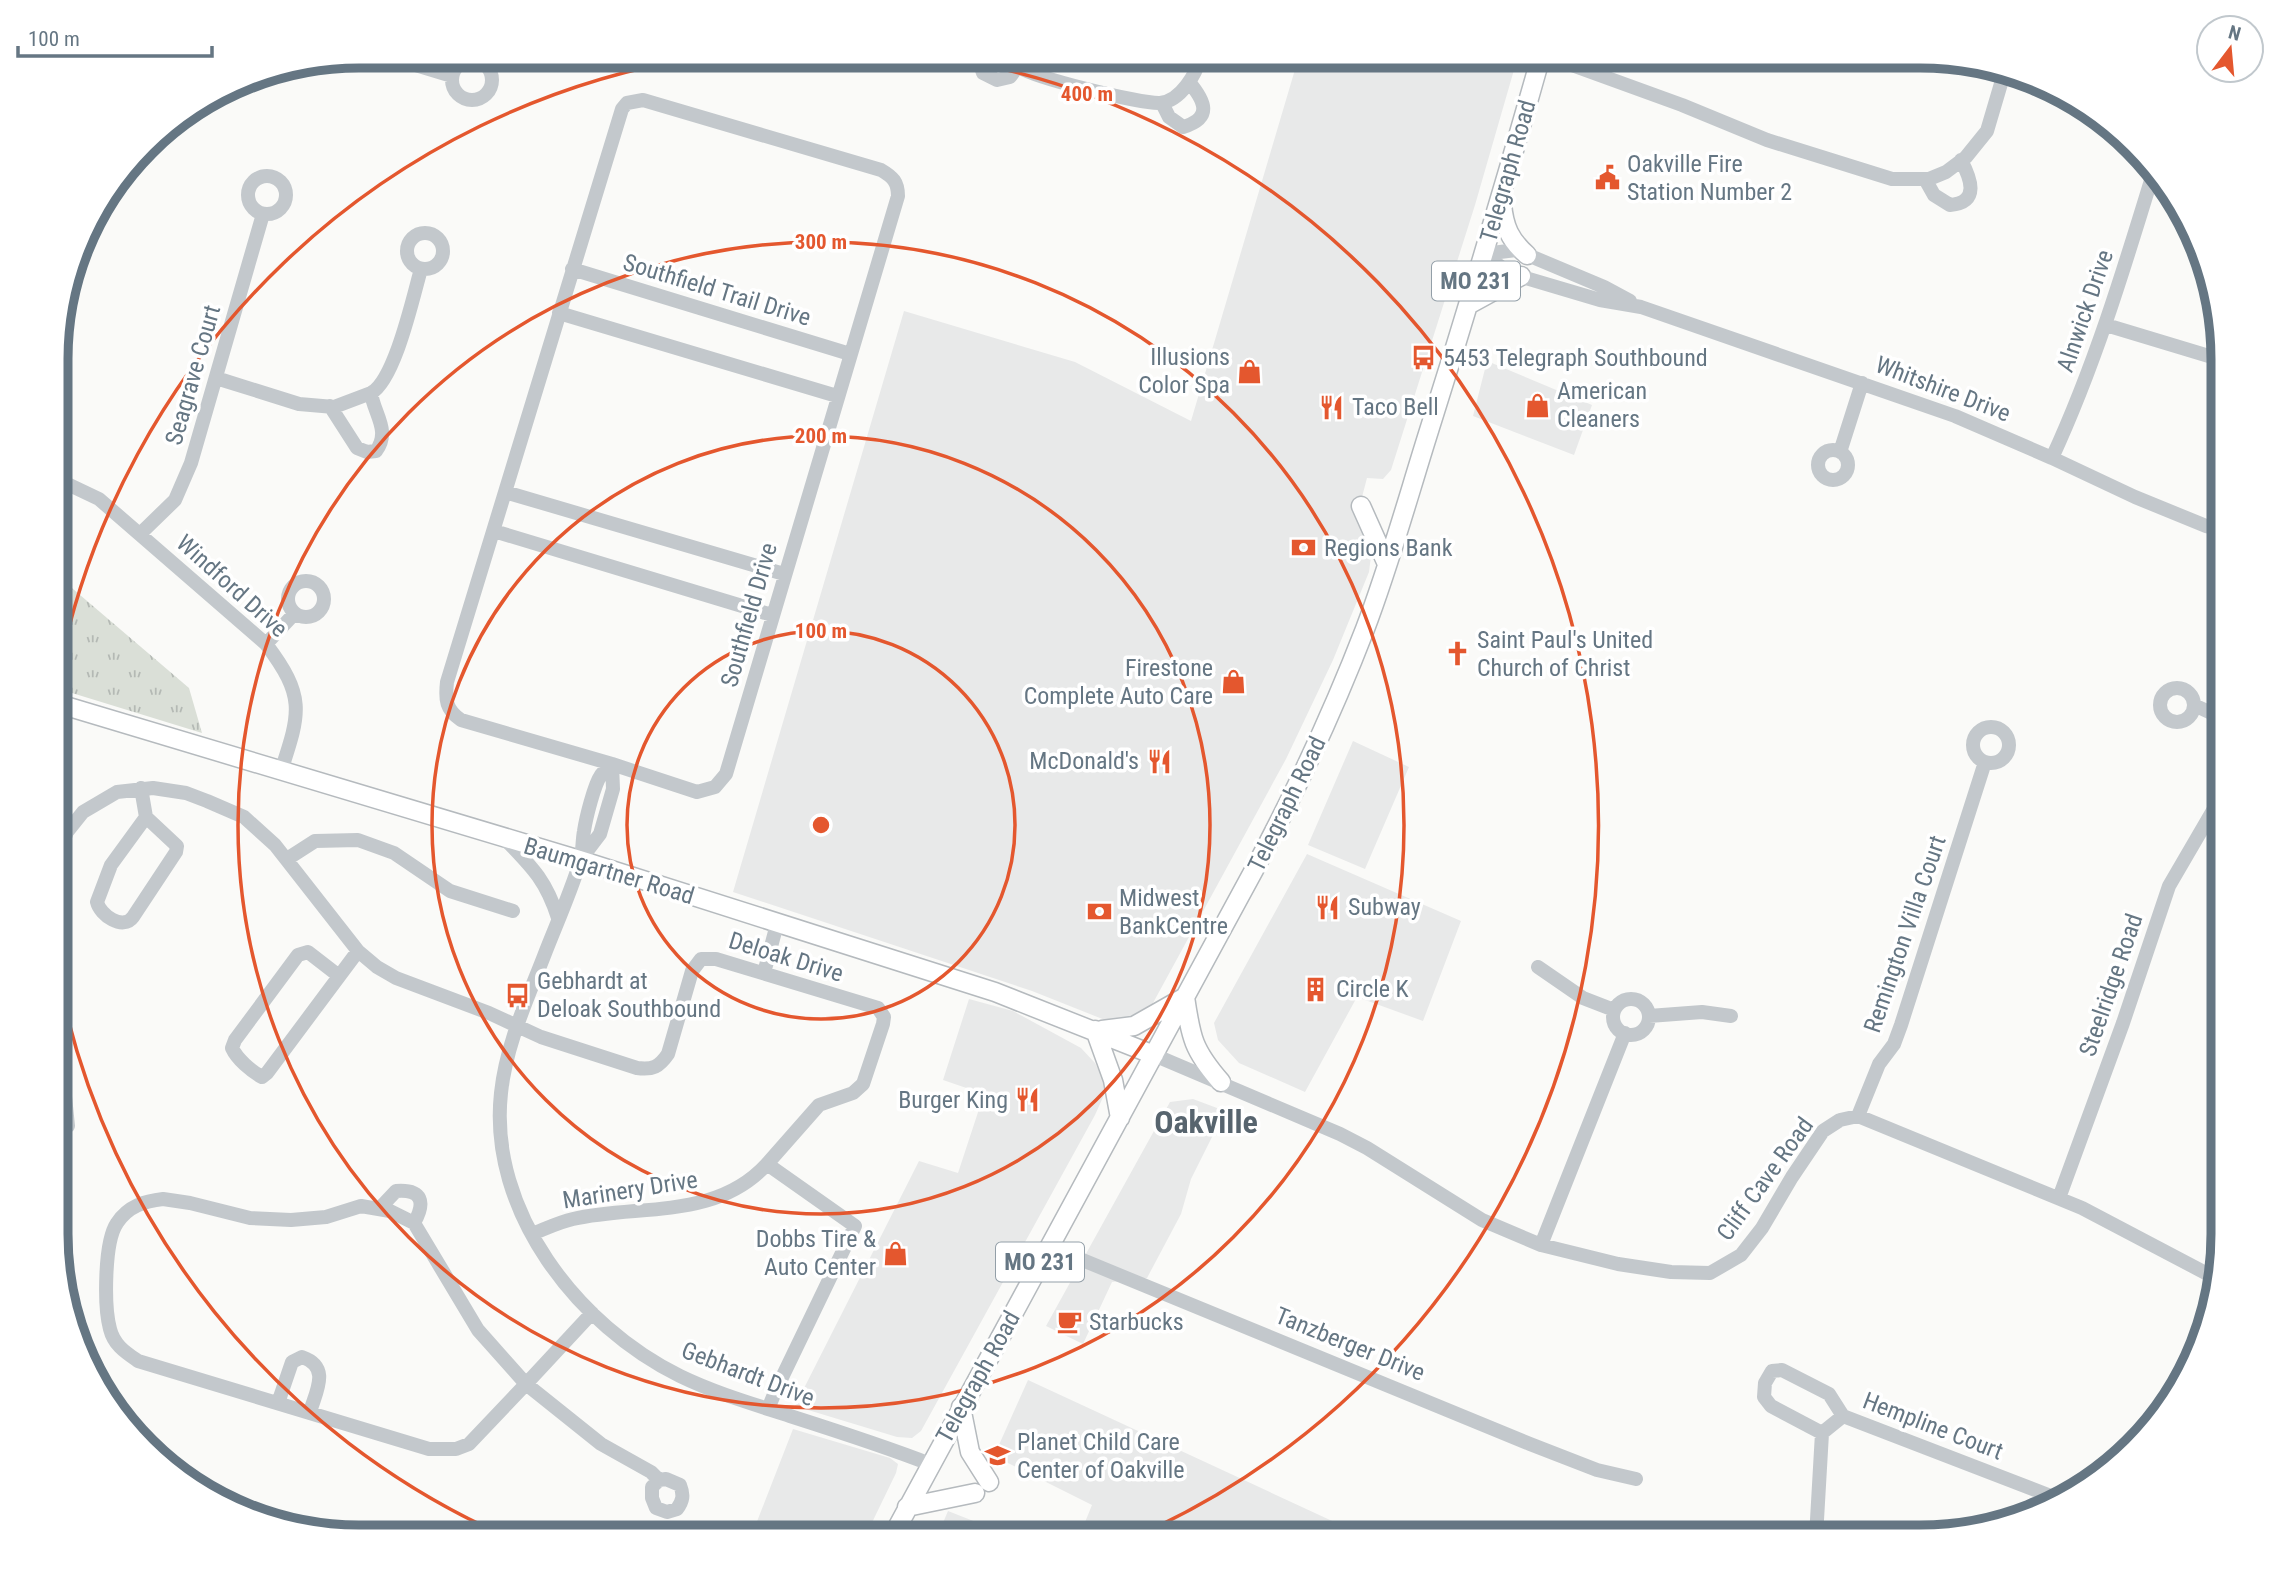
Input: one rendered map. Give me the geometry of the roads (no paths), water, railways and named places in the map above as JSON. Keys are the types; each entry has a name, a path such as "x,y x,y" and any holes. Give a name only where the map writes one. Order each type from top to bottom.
{"main road":[{"name":"Telegraph Road","path":"898,1525 1261,858 1319,740 1366,628 1485,254 1541,68"},
{"path":"1502,197 1504,225 1515,244 1527,255"},
{"path":"1468,305 1521,276"},
{"path":"1361,506 1387,564"},
{"name":"Baumgartner Road","path":"68,707 580,860 995,992 1154,1055"},
{"path":"1119,1118 1113,1080 1095,1030 1134,1026 1185,997 1195,1048 1202,1061 1221,1082"},
{"path":"907,1507 982,1488 970,1452 961,1408"}],"street":[{"path":"426,68 452,76"},
{"path":"981,68 983,73 997,80 1010,77 1013,68"},
{"path":"1024,68 1031,73 1108,94 1162,103 1178,94 1196,75 1198,68"},
{"path":"1576,68 1682,105 1789,148 1892,179 1925,179 1946,172 1961,160 1987,131 2002,80"},
{"path":"1162,103 1169,117 1183,127 1196,123 1203,112 1203,101 1189,82"},
{"name":"Southfield Drive","path":"652,101 881,170 896,181 898,196 726,774 722,782 706,790 697,792 461,720 452,714 447,706 447,682 559,313 626,103 652,101"},
{"path":"1925,179 1934,195 1950,205 1961,204 1968,197 1971,185 1961,160"},
{"name":"Alnwick Drive","path":"2052,458 2077,404 2106,326 2151,182"},
{"name":"Seagrave Court","path":"140,534 175,500 191,463 263,214"},
{"name":"Whitshire Drive","path":"1485,254 1516,250 1604,287 1641,307"},
{"name":"Whitshire Drive","path":"1485,254 1509,273 1600,300 1641,307 1955,416 2135,497 2211,527"},
{"path":"216,378 299,404 330,406 359,399 376,390 387,373 400,341 421,269"},
{"name":"Southfield Trail Drive","path":"572,269 850,354"},
{"path":"559,313 837,396"},
{"path":"2106,326 2211,357"},
{"path":"1840,452 1862,383"},
{"path":"330,406 357,448 367,452 376,451 382,443 384,430 370,393"},
{"name":"Windford Drive","path":"68,484 99,499 266,644 284,668 294,689 297,718 281,771"},
{"path":"505,492 784,573"},
{"path":"494,531 772,615"},
{"path":"266,644 295,613"},
{"path":"2194,705 2211,714"},
{"name":"Remington Villa Court","path":"1858,1116 1879,1064 1894,1044 1901,1025 1985,762"},
{"name":"Gebhardt Drive","path":"612,764 613,789 600,834 580,860 517,1026 504,1070 499,1118 505,1166 511,1188 532,1234 554,1269 592,1313 634,1348 679,1376 930,1464"},
{"path":"141,788 146,817 177,846 176,852 130,922 125,923 107,916 97,902 111,865 146,817"},
{"name":"Deloak Drive","path":"68,831 83,812 117,792 141,788 186,793 244,817 275,845 358,951 377,967 396,978 541,1037 637,1068 651,1069 661,1064 668,1054 692,971 701,959 716,959 878,1008 884,1017 863,1084 853,1093 819,1105 767,1164"},
{"name":"Steelridge Road","path":"2059,1198 2123,1023 2169,886 2211,814"},
{"path":"504,838 539,874 551,894 558,918"},
{"path":"287,859 316,841 358,840 394,853 450,891 513,911"},
{"path":"764,973 777,924"},
{"path":"339,976 308,952 298,955 235,1040 232,1048 234,1054 262,1077 339,976 358,951"},
{"path":"1538,967 1583,998 1614,1010"},
{"path":"1630,999 1643,1004 1649,1016 1644,1029 1639,1033 1625,1033 1615,1024 1614,1010 1624,1000 1630,999"},
{"path":"1649,1016 1702,1012 1731,1016"},
{"path":"1541,1245 1625,1033"},
{"name":"Cliff Cave Road","path":"1154,1055 1349,1139 1482,1220 1541,1245 1618,1264 1671,1272 1710,1273 1741,1255 1762,1228 1792,1177 1824,1131 1840,1120 1858,1116"},
{"path":"1858,1116 2059,1198 2208,1274"},
{"path":"767,1164 855,1226 768,1409"},
{"name":"Marinery Drive","path":"532,1234 573,1219 693,1205 721,1197 739,1189 767,1164"},
{"path":"379,1209 396,1191 414,1193 420,1199 421,1206 414,1223"},
{"path":"592,1313 526,1384 469,1444 456,1448 422,1447 138,1361 120,1348 110,1329 108,1265 116,1225 126,1212 147,1201 163,1199 190,1203 264,1219 326,1217 361,1206 390,1211 414,1223 478,1330 526,1384 601,1444 651,1472 659,1480"},
{"name":"Tanzberger Drive","path":"1051,1243 1080,1259 1530,1444 1597,1470 1636,1479"},
{"path":"278,1403 292,1362 302,1357 312,1360 319,1368 310,1412"},
{"name":"Hempline Court","path":"1822,1433 1771,1406 1764,1397 1765,1383 1772,1371 1782,1370 1829,1394 1843,1416 2048,1495"},
{"path":"1817,1525 1822,1433 1843,1416"}],"place":[{"name":"Oakville Fire Station Number 2","path":"1607,178"},
{"name":"5453 Telegraph Southbound","path":"1423,358"},
{"name":"Illusions Color Spa","path":"1250,371"},
{"name":"American Cleaners","path":"1537,405"},
{"name":"Taco Bell","path":"1332,407"},
{"name":"Regions Bank","path":"1304,548"},
{"name":"Saint Paul's United Church of Christ","path":"1457,654"},
{"name":"Firestone Complete Auto Care","path":"1233,682"},
{"name":"McDonald's","path":"1159,761"},
{"name":"Subway","path":"1328,907"},
{"name":"Midwest BankCentre","path":"1099,912"},
{"name":"Circle K","path":"1316,989"},
{"name":"Gebhardt at Deloak Southbound","path":"517,995"},
{"name":"Burger King","path":"1028,1100"},
{"name":"Dobbs Tire & Auto Center","path":"896,1253"},
{"name":"Starbucks","path":"1069,1322"},
{"name":"Planet Child Care Center of Oakville","path":"997,1456"}],"district":[{"name":"Oakville","path":"1206,1122"}]}
